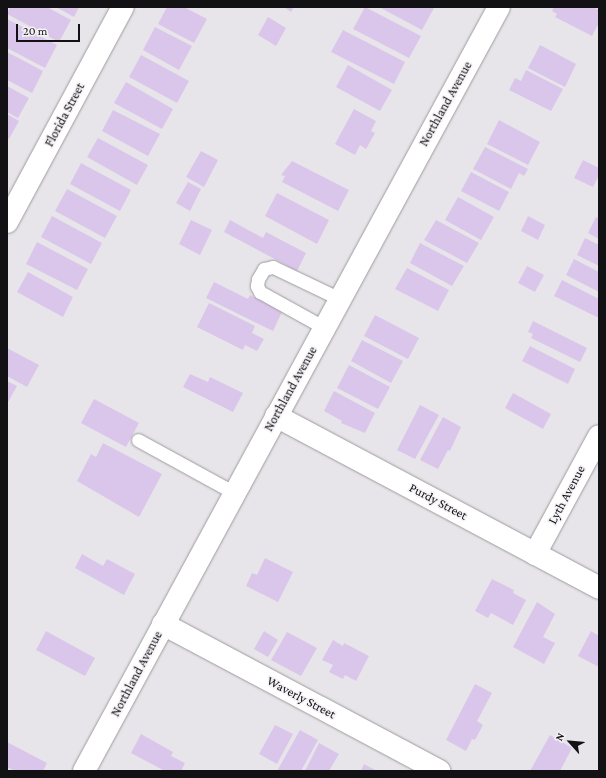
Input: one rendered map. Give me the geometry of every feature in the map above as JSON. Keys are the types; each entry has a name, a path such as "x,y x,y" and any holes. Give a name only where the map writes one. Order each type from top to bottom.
{"street":[{"name":"Florida Street","path":"7,222 123,7"},
{"name":"Northland Avenue","path":"84,771 499,7"},
{"name":"Purdy Street","path":"276,416 599,588"},
{"name":"Lyth Avenue","path":"535,554 599,436"},
{"name":"Waverly Street","path":"163,624 439,771"}],"lane":[{"path":"325,328 260,292 257,286 258,279 264,269 273,267 340,299"},
{"path":"138,440 235,493"}],"building":[{"path":"10,7 47,7 71,20 59,42 7,14"},
{"path":"56,7 79,7 74,17"},
{"path":"167,7 184,7 207,19 194,43 158,24"},
{"path":"284,7 294,7 291,12"},
{"path":"365,7 421,36 409,58 353,29"},
{"path":"379,7 432,7 434,8 422,30"},
{"path":"554,7 593,7 599,10 599,23 592,36 555,17 557,14 552,11"},
{"path":"268,17 286,28 276,46 258,35"},
{"path":"7,19 57,45 45,68 7,48"},
{"path":"155,27 192,46 179,70 143,50"},
{"path":"343,30 405,62 394,84 331,52"},
{"path":"540,45 576,64 565,87 528,68"},
{"path":"7,52 43,71 32,93 7,80"},
{"path":"141,55 189,81 177,103 129,77"},
{"path":"348,65 392,90 380,111 336,87"},
{"path":"526,70 563,89 551,111 509,90 515,78 521,81"},
{"path":"126,82 173,109 162,129 114,103"},
{"path":"7,86 29,98 18,118 7,112"},
{"path":"354,109 376,121 371,131 375,133 366,149 360,145 355,155 335,144"},
{"path":"113,110 160,134 148,156 102,131"},
{"path":"7,114 19,121 9,139 7,138"},
{"path":"499,120 540,142 528,165 487,144"},
{"path":"98,138 148,165 137,185 87,157"},
{"path":"485,147 528,169 524,176 519,173 511,189 473,169"},
{"path":"201,151 218,160 204,187 186,177"},
{"path":"583,160 599,168 599,175 593,187 574,178"},
{"path":"292,161 349,190 338,211 282,182 285,176 281,175"},
{"path":"81,163 131,190 120,211 70,184"},
{"path":"471,172 509,192 499,211 461,191"},
{"path":"188,182 201,189 190,211 176,203"},
{"path":"67,189 117,216 105,238 55,211"},
{"path":"277,193 329,220 317,244 265,216"},
{"path":"458,197 494,217 481,240 445,220"},
{"path":"52,216 102,243 91,264 41,237"},
{"path":"528,216 545,225 538,240 521,231"},
{"path":"596,217 599,218 599,239 588,233"},
{"path":"191,220 212,230 200,255 179,244"},
{"path":"230,220 263,238 266,232 306,253 297,271 224,232"},
{"path":"436,220 479,243 467,263 424,240"},
{"path":"585,238 599,245 599,266 577,255"},
{"path":"37,242 88,269 77,290 26,264"},
{"path":"420,243 464,266 452,286 410,263"},
{"path":"574,259 599,272 599,292 566,275"},
{"path":"527,266 544,275 535,292 518,283"},
{"path":"407,268 449,290 438,311 395,289"},
{"path":"28,272 73,297 63,317 17,292"},
{"path":"562,280 599,299 599,318 554,296"},
{"path":"214,282 248,299 250,295 282,312 273,331 206,298"},
{"path":"209,303 255,326 252,333 264,339 257,351 245,345 243,350 197,327"},
{"path":"375,315 419,338 408,359 364,336"},
{"path":"533,321 587,348 580,362 531,338 533,334 528,332"},
{"path":"362,340 403,361 391,383 351,361"},
{"path":"530,346 575,369 568,384 522,361"},
{"path":"7,348 39,365 27,387 7,376"},
{"path":"349,365 390,387 378,409 337,388"},
{"path":"190,374 208,382 210,377 243,393 233,412 183,387"},
{"path":"7,381 17,386 7,404"},
{"path":"334,391 375,413 365,433 341,423 342,421 324,411"},
{"path":"513,393 551,414 543,429 505,408"},
{"path":"94,399 139,423 126,447 81,423"},
{"path":"420,405 439,415 415,459 397,450"},
{"path":"443,417 461,427 450,451 448,450 438,469 420,460"},
{"path":"103,443 162,474 139,517 77,481 91,454 96,457"},
{"path":"82,554 103,566 107,559 135,574 124,595 75,568"},
{"path":"265,558 293,572 278,602 246,586 252,573 257,575"},
{"path":"492,579 514,590 513,593 526,600 513,625 491,613 488,618 475,611"},
{"path":"537,602 555,614 543,637 555,643 544,664 513,647"},
{"path":"46,631 95,658 85,676 36,650"},
{"path":"264,631 278,640 268,657 254,649"},
{"path":"591,631 599,636 599,667 578,656"},
{"path":"287,632 317,648 301,676 271,660"},
{"path":"333,640 343,646 344,643 369,656 356,681 345,675 343,679 329,672 333,665 322,660"},
{"path":"475,684 492,693 477,721 483,725 475,740 472,739 466,751 446,740"},
{"path":"275,725 293,734 277,764 259,754"},
{"path":"300,730 318,740 301,771 277,771"},
{"path":"141,734 173,752 171,756 185,763 181,771 165,771 131,753"},
{"path":"550,735 572,748 560,771 530,771"},
{"path":"7,742 47,763 43,771 15,771 7,767"},
{"path":"319,743 339,754 329,771 305,771"},
{"path":"364,764 377,771 361,771"}]}
